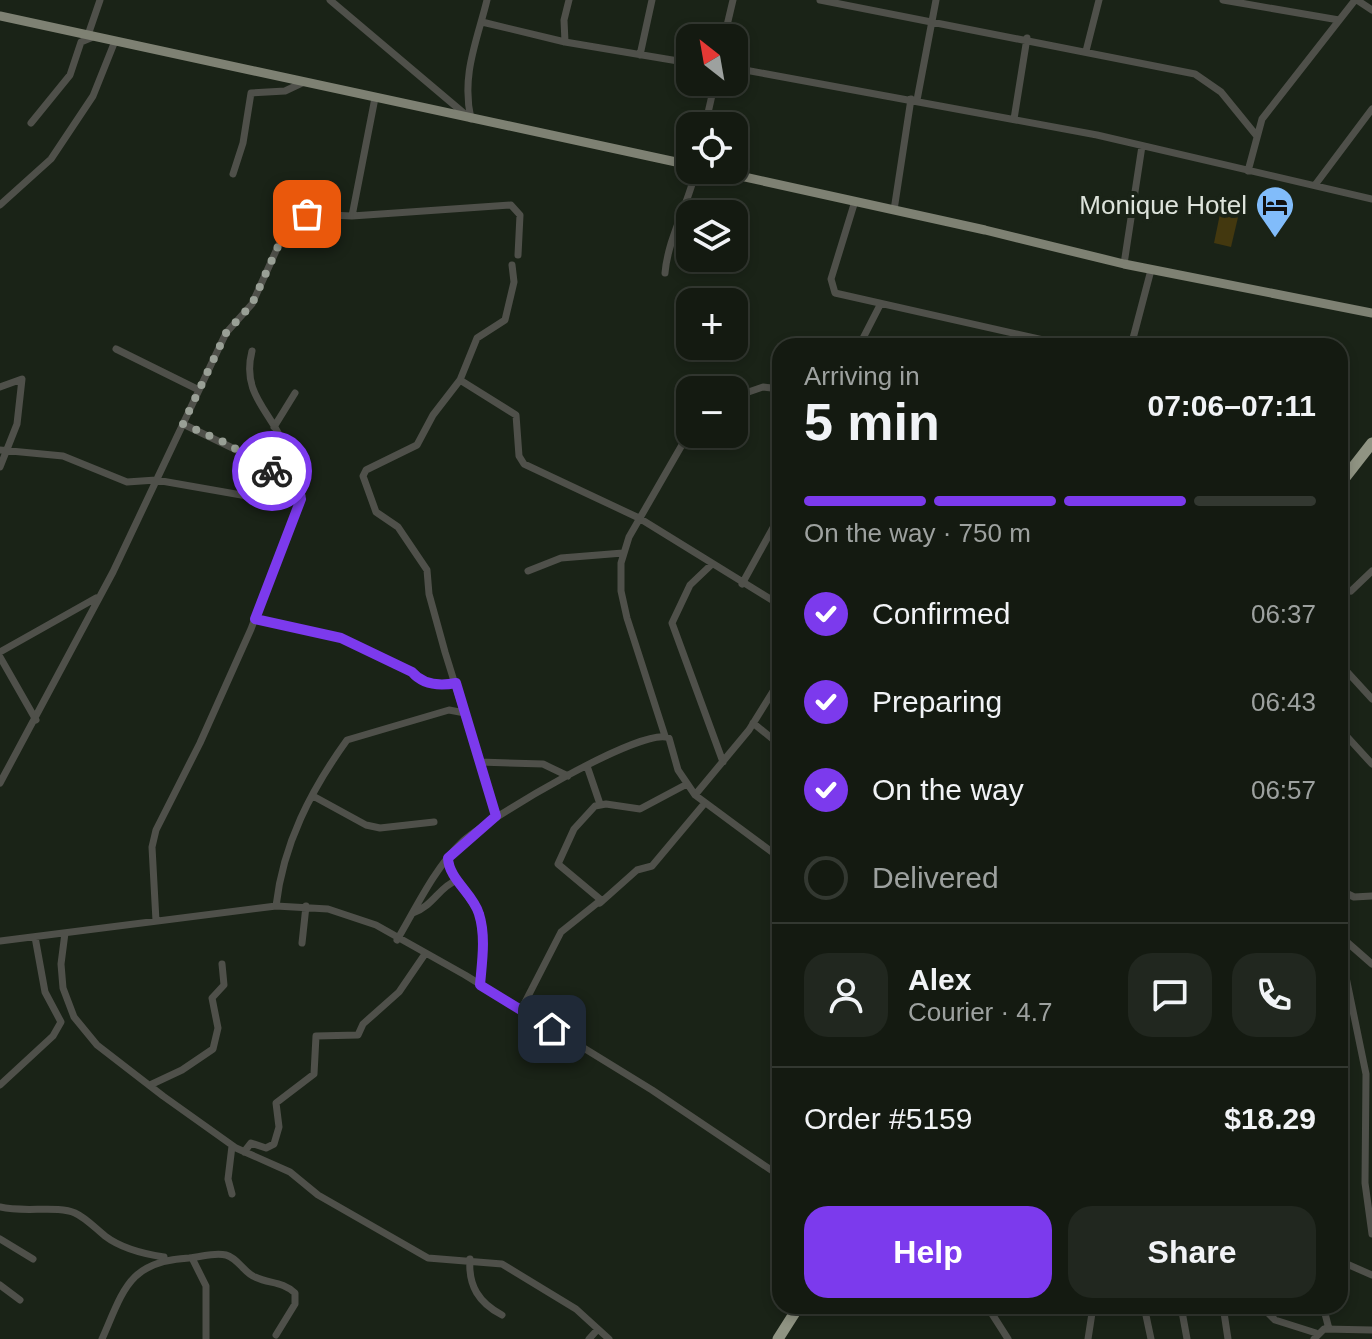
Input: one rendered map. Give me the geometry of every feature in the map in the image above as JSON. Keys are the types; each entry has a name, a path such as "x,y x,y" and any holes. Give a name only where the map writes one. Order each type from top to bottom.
{"highway":[{"path":"1348,474 1372,443"},
{"path":"778,1339 794,1314"}],"main road":[{"path":"0,16 676,162"},
{"path":"748,178 1151,270 1372,313"}],"street":[{"path":"31,123 70,75 81,42 91,36 100,0"},
{"path":"330,0 470,118"},
{"path":"470,118 467,76 487,0"},
{"path":"565,42 564,20 569,0"},
{"path":"640,55 652,0"},
{"path":"727,24 733,0"},
{"path":"820,0 1027,38 1195,74 1221,92 1256,135"},
{"path":"894,210 936,0"},
{"path":"1086,51 1099,0"},
{"path":"1223,0 1339,20"},
{"path":"1248,171 1262,119 1356,0 1372,10"},
{"path":"482,22 565,42 676,61"},
{"path":"1014,119 1027,38"},
{"path":"0,205 51,159 93,96 115,41"},
{"path":"748,70 1014,119 1372,199"},
{"path":"233,174 243,143 251,93 285,91 302,83"},
{"path":"352,216 375,98"},
{"path":"1315,185 1372,109"},
{"path":"1124,264 1142,146"},
{"path":"665,273 667,256 693,184"},
{"path":"855,201 831,279 832,289 840,296 1033,338"},
{"path":"0,783 36,720 98,597 226,333 252,304 270,259 293,222 314,212 352,216 511,205 520,215 518,255"},
{"path":"496,816 429,594 425,564 398,527 376,512 363,476 366,470 417,445 433,415 460,380 477,338 506,318 514,282 512,265"},
{"path":"1133,338 1151,270"},
{"path":"863,338 880,305"},
{"path":"116,349 199,390"},
{"path":"252,351 247,378 289,455 285,480"},
{"path":"0,387 22,379 17,424 3,450 0,467"},
{"path":"460,380 516,415 519,456 524,464 639,518 772,601"},
{"path":"748,392 763,387 772,388"},
{"path":"274,427 295,393"},
{"path":"183,424 226,443 301,493"},
{"path":"680,448 639,518 623,553 621,591 678,770 704,804 772,852"},
{"path":"3,450 63,456 119,480 156,480 247,496 301,493"},
{"path":"156,921 153,838 255,619 298,510 301,493"},
{"path":"742,584 772,530"},
{"path":"528,571 561,558 623,553"},
{"path":"711,565 690,585 672,623 723,762"},
{"path":"1351,591 1372,571"},
{"path":"36,720 0,654 98,597"},
{"path":"255,619 341,638 412,672 419,680 439,685 456,683"},
{"path":"1348,675 1372,699"},
{"path":"695,795 753,723 772,693"},
{"path":"276,906 280,872 291,836 350,738 449,710 465,714"},
{"path":"753,723 772,738"},
{"path":"397,940 448,858 496,816 624,747 656,735 665,736"},
{"path":"1348,738 1372,764"},
{"path":"479,762 543,764 568,776"},
{"path":"587,766 600,804"},
{"path":"600,804 640,809 687,784"},
{"path":"313,796 366,825 380,828 434,822"},
{"path":"599,903 597,894 557,862 574,829 600,804"},
{"path":"521,1010 561,932 637,870 652,866 704,804"},
{"path":"448,858 449,868 479,913 483,943 480,985"},
{"path":"413,913 428,907 448,884 457,880"},
{"path":"1348,894 1354,897 1372,896"},
{"path":"0,941 276,906 328,909 376,925 397,940 480,985 772,1171"},
{"path":"302,943 306,906"},
{"path":"65,933 61,964 63,988 74,1017 97,1045 150,1085 232,1146 290,1172 318,1195 428,1258 491,1261 510,1268 576,1309 609,1339"},
{"path":"2,1083 53,1036 61,1020 45,992 35,937"},
{"path":"1348,943 1372,964"},
{"path":"244,1152 251,1143 266,1148 274,1144 279,1127 276,1103 314,1074 316,1036 358,1035 363,1024 399,992 425,954"},
{"path":"150,1085 213,1049 218,1028 212,998 224,985 222,964"},
{"path":"1348,987 1366,1074 1369,1160 1365,1183 1372,1234"},
{"path":"0,1071 2,1083"},
{"path":"232,1146 228,1179 232,1194"},
{"path":"0,1207 20,1212 75,1213 118,1243 143,1254 167,1258 214,1254 230,1256 252,1276 280,1283 292,1290 295,1304 276,1335"},
{"path":"0,1239 33,1259"},
{"path":"102,1339 134,1278 147,1266 167,1258"},
{"path":"192,1258 206,1286 206,1339"},
{"path":"470,1259 474,1290 485,1305 502,1315"},
{"path":"1348,1264 1372,1275"},
{"path":"0,1275 1,1285 20,1300"},
{"path":"992,1314 1008,1339"},
{"path":"1088,1339 1092,1314"},
{"path":"1146,1314 1151,1339"},
{"path":"1182,1314 1187,1339"},
{"path":"1224,1314 1228,1339"},
{"path":"1269,1314 1275,1320 1315,1336 1329,1329 1372,1330"},
{"path":"1325,1314 1329,1329"},
{"path":"589,1339 598,1329"}],"shaded area":[{"path":"1221,209 1239,213 1231,247 1214,243"}],"way so far":[{"path":"272,471 226,443 183,424 226,333 252,304 285,231 307,214"}],"place":[{"name":"Monique Hotel","path":"1275,239"}],"route":[{"path":"272,471 302,495 255,619 341,638 412,672 419,680 439,685 456,683 496,816 475,830 448,858 449,868 479,913 483,943 480,985 552,1029"}]}
